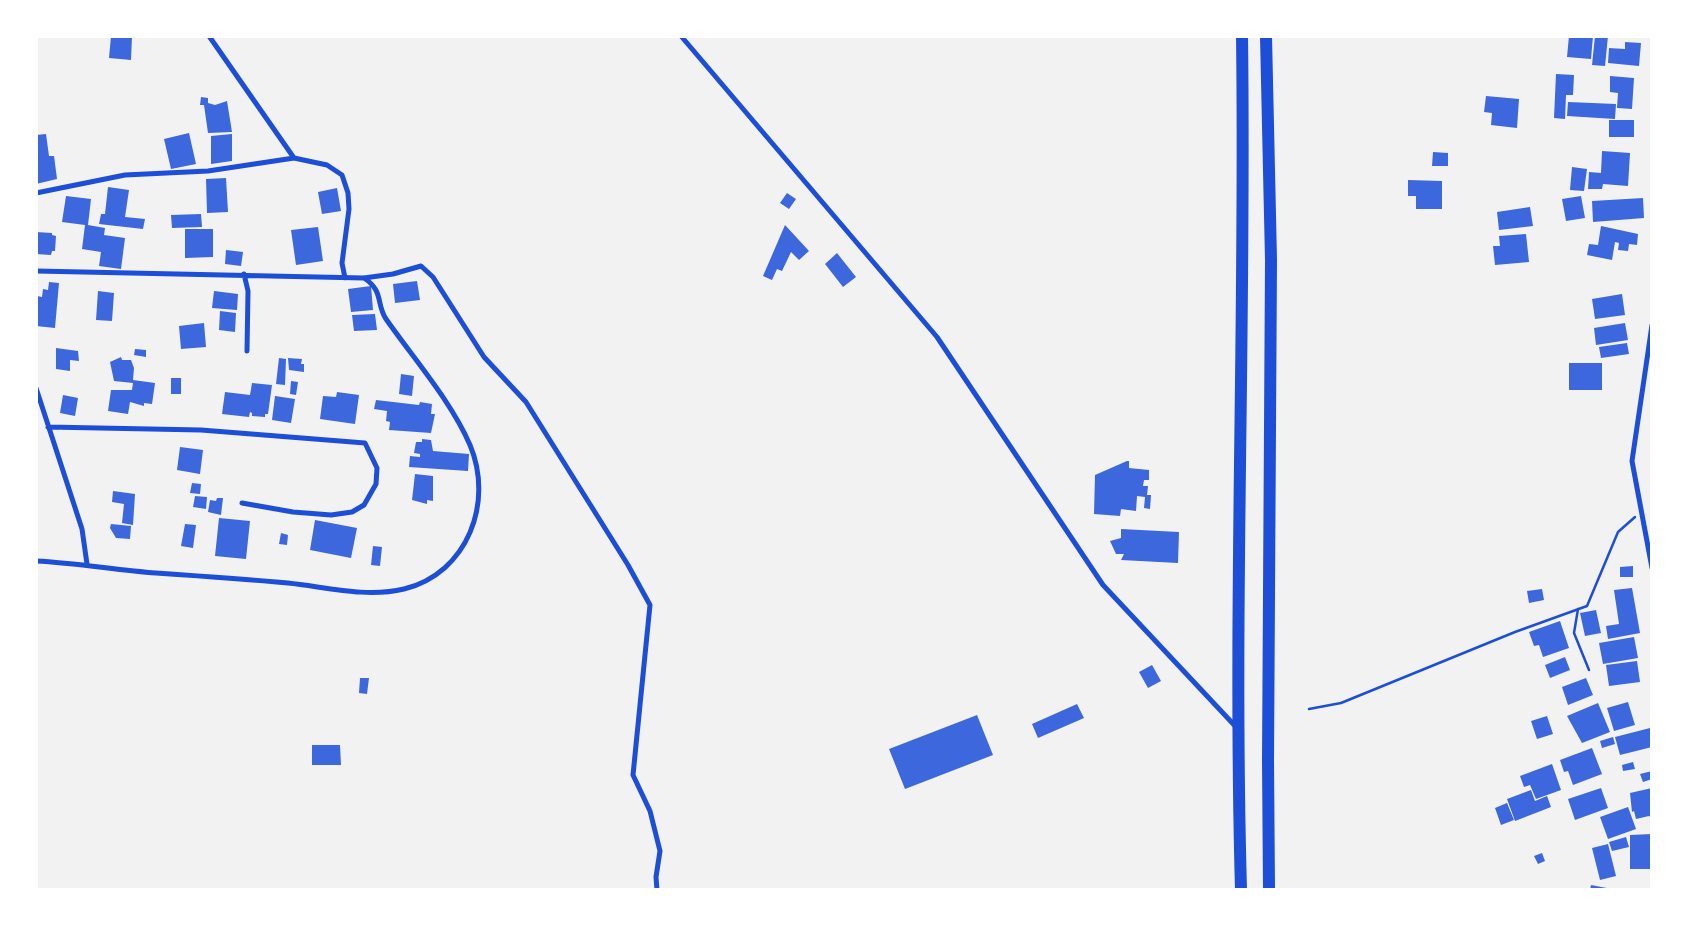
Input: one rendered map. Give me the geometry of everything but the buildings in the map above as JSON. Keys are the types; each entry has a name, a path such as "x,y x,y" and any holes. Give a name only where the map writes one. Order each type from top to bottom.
{"highway":[{"path":"1241,890 1239,730 1244,203 1242,36"},
{"path":"1266,36 1271,260 1269,890"}],"street":[{"path":"209,36 294,158"},
{"path":"681,36 937,337 1102,585 1239,730"},
{"path":"36,193 125,175 208,171 294,158 327,165 342,175 349,201 342,263 345,278"},
{"path":"36,271 364,278 393,274 421,266 433,277 484,357 526,402 650,605 634,775 650,811 660,851 656,877 657,890"},
{"path":"244,274 248,291 247,352"},
{"path":"36,561 87,564 154,573 289,584 350,592 379,592 419,584 439,572 455,556 469,536 477,515 480,476 476,459 455,417 384,316 374,284 364,278"},
{"path":"1652,325 1632,461 1652,568"},
{"path":"36,388 82,528 87,564"},
{"path":"48,427 200,430 365,443 377,468 376,484 364,505 352,512 331,515 242,503"}],"path":[{"path":"1309,709 1341,703 1515,632 1587,606 1618,532 1642,512"},
{"path":"1578,609 1574,632 1589,670"}]}
